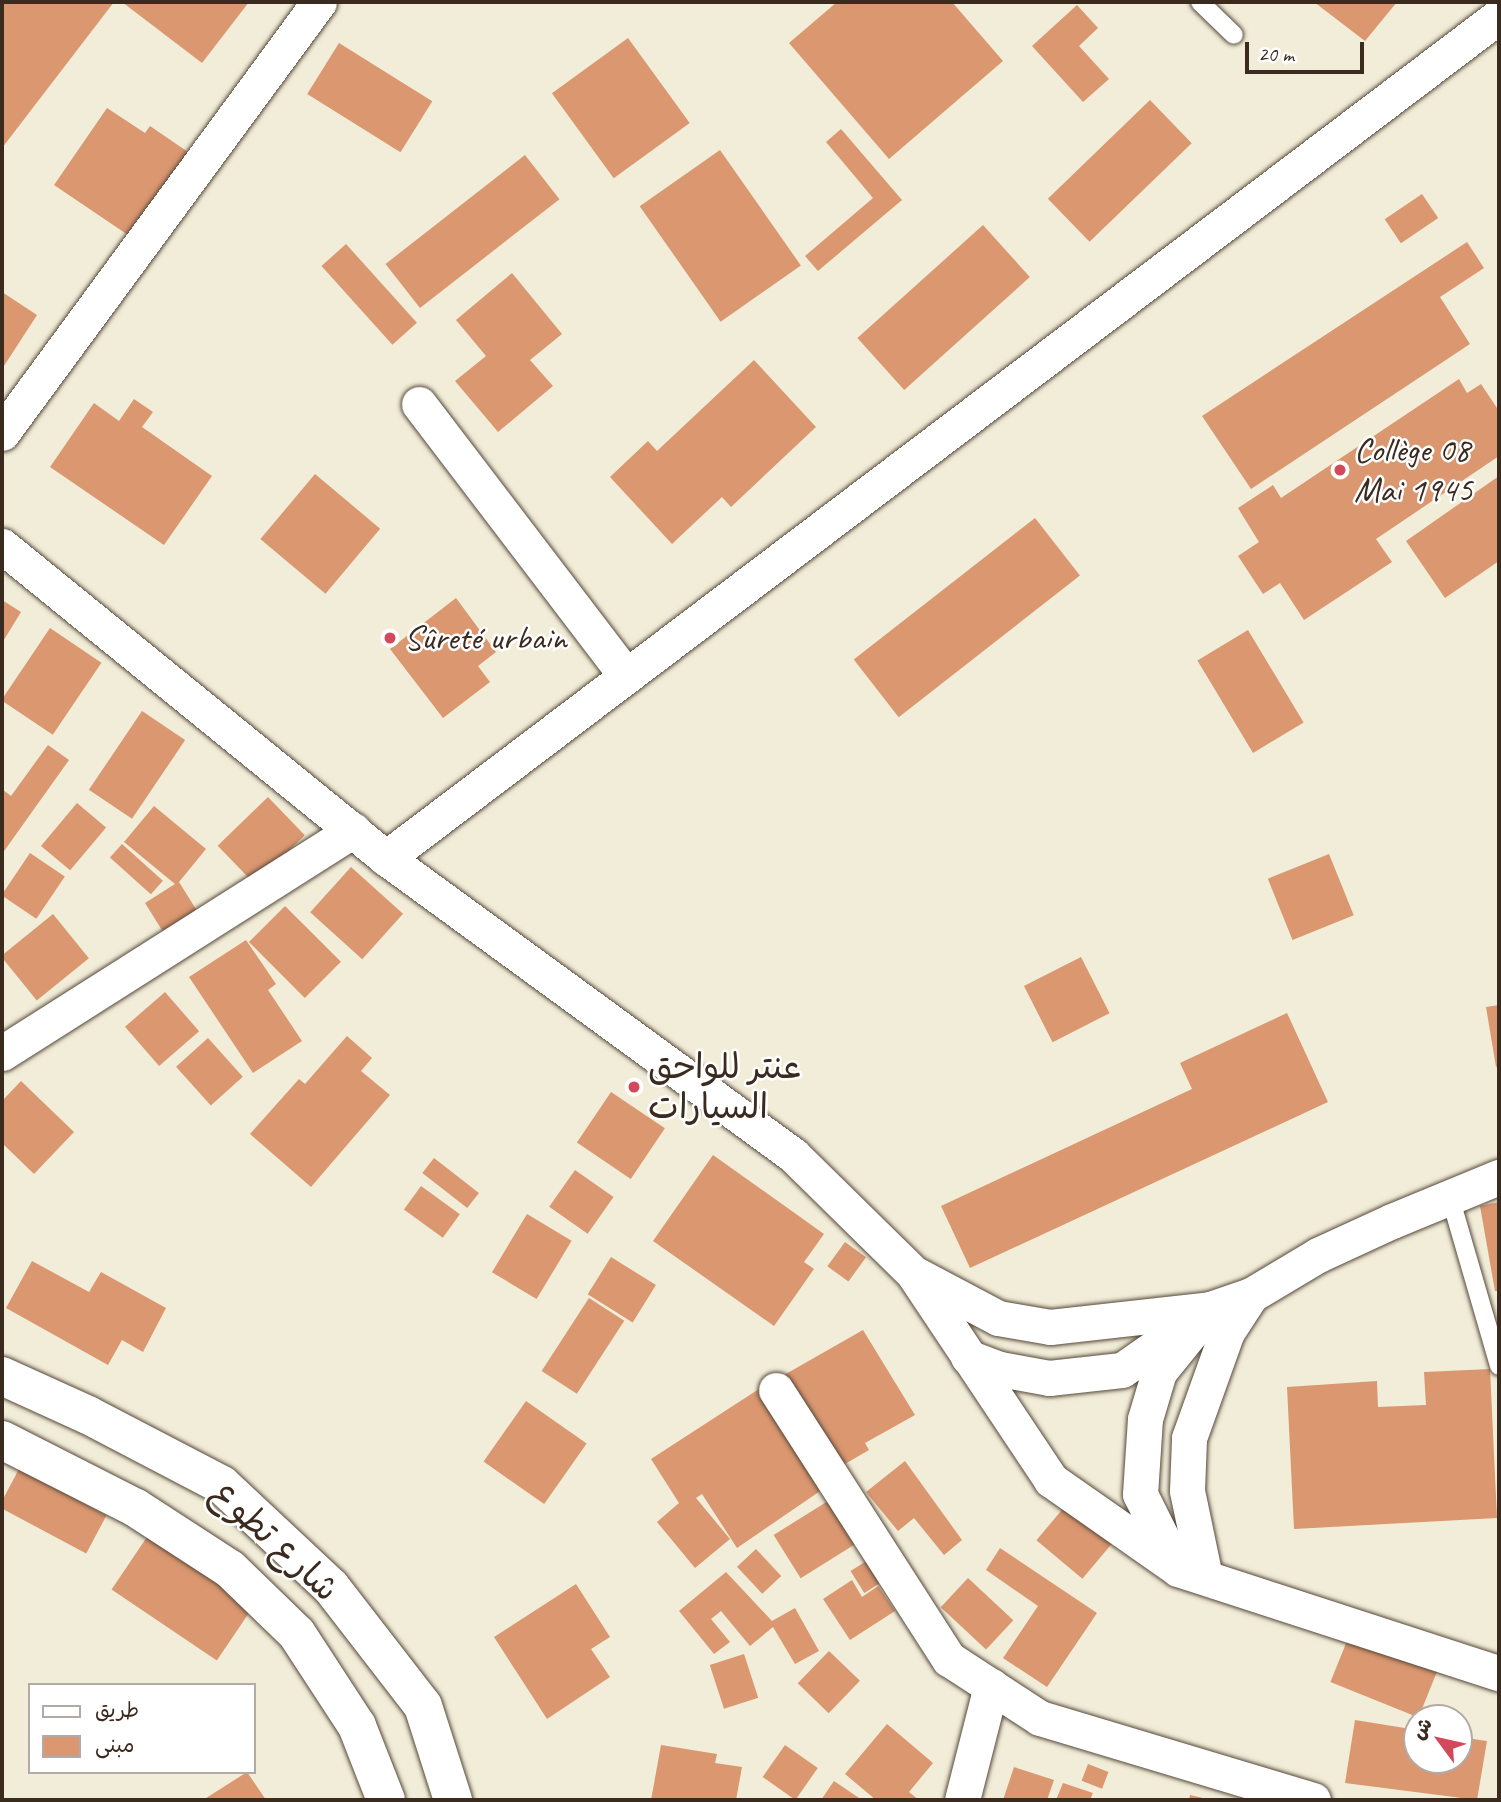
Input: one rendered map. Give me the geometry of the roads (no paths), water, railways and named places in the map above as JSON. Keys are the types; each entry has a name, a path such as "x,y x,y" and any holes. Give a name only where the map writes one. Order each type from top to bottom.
{"main road":[{"name":"شارع تطوع","path":"2,1376 88,1415 222,1485 331,1587 423,1706 453,1800"},
{"path":"2,1440 136,1508 230,1569 298,1634 357,1726 386,1800"}],"street":[{"path":"2,433 318,2"},
{"path":"386,858 1499,16"},
{"path":"419,404 626,676"},
{"path":"2,546 386,858 793,1154 913,1273 1051,1480 1191,1573 1499,1673"},
{"path":"2,1053 353,830"},
{"path":"913,1273 998,1318 1050,1327 1210,1309 1251,1295 1318,1255 1499,1177"},
{"path":"1191,1573 1187,1491 1189,1438 1227,1332 1251,1295"},
{"path":"968,1357 1000,1369 1049,1378 1122,1370 1210,1309"},
{"path":"1191,1573 1140,1494 1140,1451 1159,1372 1210,1309"},
{"path":"776,1390 949,1659 1040,1718 1313,1800"},
{"path":"962,1800 991,1686"}],"lane":[{"path":"1200,2 1234,35"},
{"path":"1450,1197 1499,1366"}],"place":[{"name":"Collège 08 Mai 1945","path":"1340,470"},
{"name":"Sûreté urbain","path":"390,638"},
{"name":"عنتر للواحق السيارات","path":"634,1087"}]}
